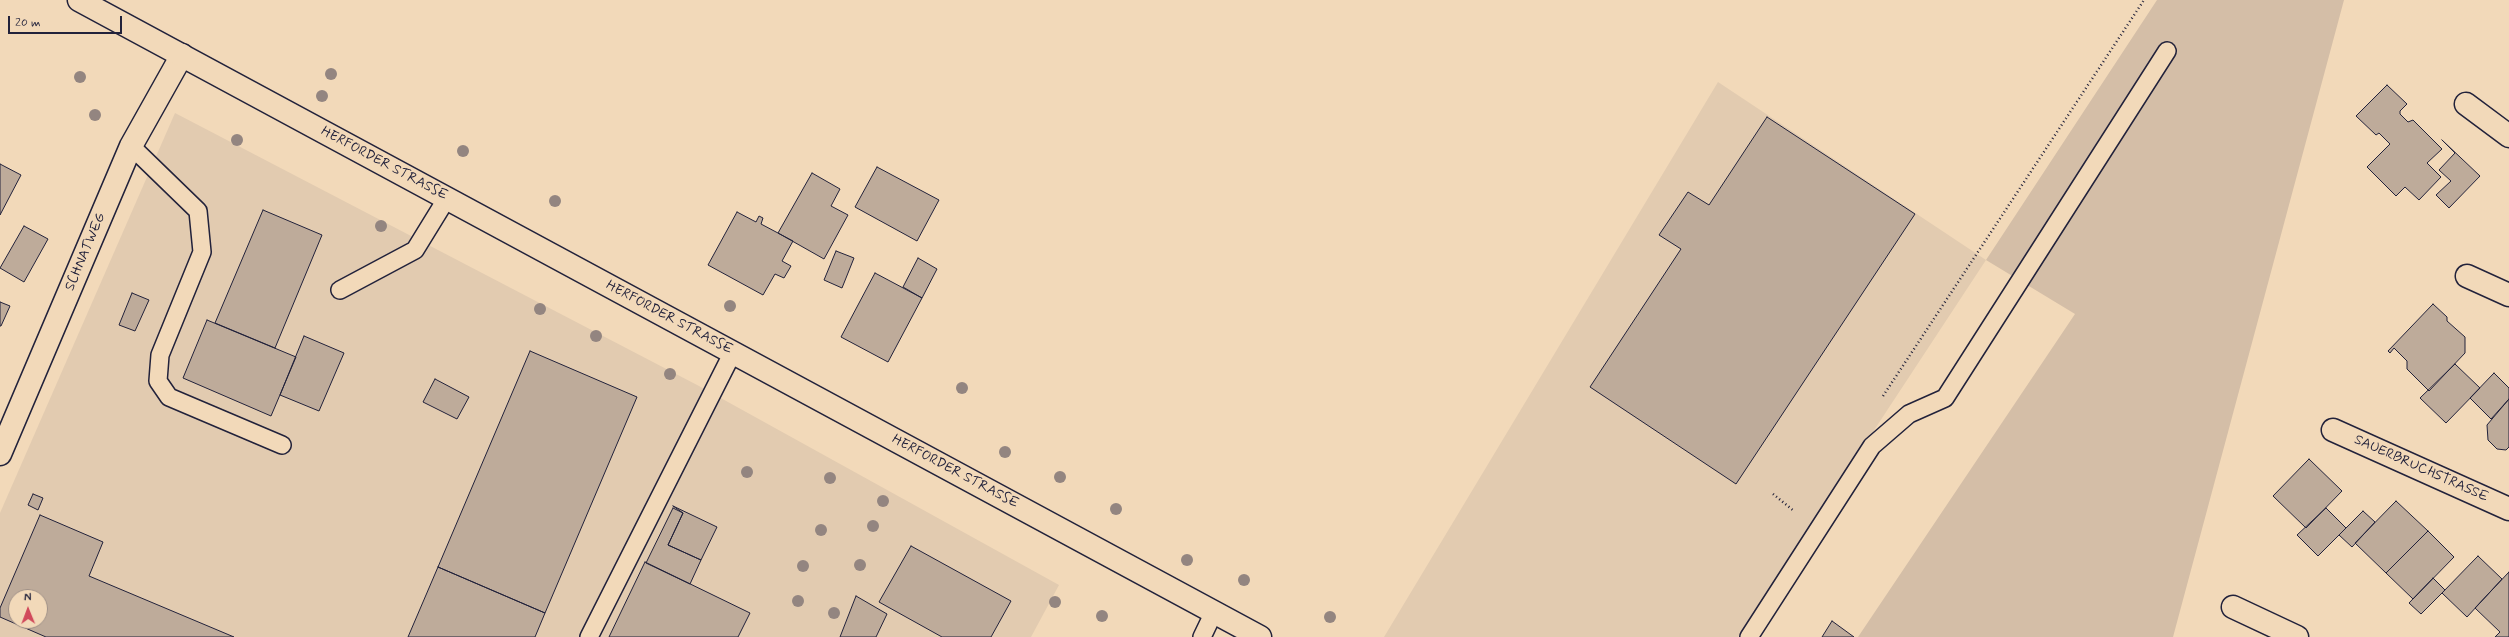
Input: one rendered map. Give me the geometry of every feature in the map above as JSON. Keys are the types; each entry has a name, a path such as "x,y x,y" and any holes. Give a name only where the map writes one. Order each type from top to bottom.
{"main road":[{"name":"HERFORDER STRASSE","path":"78,0 1260,637"},
{"name":"SCHNATWEG","path":"0,454 131,146 182,55"},
{"path":"2466,104 2509,136"},
{"path":"2467,276 2509,295"},
{"name":"SAUERBRUCHSTRASSE","path":"2333,430 2509,509"},
{"path":"2233,607 2297,637"}],"lane":[{"path":"1749,637 1872,446 1909,414 1945,398 2167,50"},
{"path":"131,146 198,211 202,252 160,355 158,381 168,397 282,445"},
{"path":"340,290 415,250 447,198"},
{"path":"589,637 733,352"},
{"path":"1202,637 1214,612"}],"path":[{"path":"1882,398 2144,0"},
{"path":"1773,494 1798,514"}],"shaded area":[{"path":"2157,0 2344,0 2173,637 1858,637 2075,314 1986,260"},
{"path":"1718,82 1986,260 1738,637 1384,637"},
{"path":"175,113 699,386 1059,585 1031,637 0,637 0,513"}],"building":[{"path":"2387,85 2407,104 2400,111 2400,114 2408,122 2413,120 2442,149 2427,163 2441,177 2419,200 2405,187 2396,196 2367,167 2390,144 2379,133 2376,135 2356,116"},
{"path":"1767,117 1915,214 1736,484 1590,387 1681,249 1659,235 1688,192 1709,205"},
{"path":"2442,140 2480,176 2449,208 2436,195 2451,181 2439,170 2455,153"},
{"path":"0,164 21,175 0,215"},
{"path":"877,167 939,200 917,241 855,207"},
{"path":"812,173 840,189 831,206 848,215 824,259 778,233"},
{"path":"263,210 322,235 275,348 215,323"},
{"path":"737,212 756,222 759,216 763,218 761,224 793,241 782,261 791,266 784,278 775,274 763,295 708,265"},
{"path":"24,226 48,239 24,282 0,268"},
{"path":"836,251 854,258 842,288 824,280"},
{"path":"918,258 937,269 922,298 903,287"},
{"path":"875,273 922,298 888,362 841,337"},
{"path":"132,293 149,300 135,331 119,325"},
{"path":"0,302 10,306 1,326 0,326"},
{"path":"2433,304 2447,317 2447,321 2465,337 2465,353 2429,391 2407,369 2407,361 2394,348 2390,353 2388,351"},
{"path":"207,320 296,357 271,416 183,378"},
{"path":"304,336 344,353 319,411 280,395"},
{"path":"530,351 637,397 545,613 438,567"},
{"path":"2455,364 2480,388 2446,423 2420,398"},
{"path":"2494,373 2509,388 2509,399 2491,419 2470,398"},
{"path":"435,379 469,397 457,419 423,402"},
{"path":"2509,399 2509,447 2506,450 2497,449 2488,440 2487,425"},
{"path":"2309,459 2342,491 2306,528 2273,496"},
{"path":"33,494 43,498 38,510 28,505"},
{"path":"2396,501 2428,531 2386,573 2355,543"},
{"path":"673,506 717,527 701,560 668,545 683,513"},
{"path":"673,508 683,513 668,545 701,560 690,584 646,563"},
{"path":"2326,508 2346,528 2318,556 2297,535"},
{"path":"2363,511 2375,522 2352,547 2339,535"},
{"path":"40,515 103,542 89,576 234,637 46,637 28,629 48,629 48,589 8,589"},
{"path":"2428,531 2454,557 2413,599 2386,573"},
{"path":"911,546 1011,601 991,637 942,637 879,602"},
{"path":"2478,556 2502,579 2467,617 2442,593"},
{"path":"645,562 750,613 738,637 609,637"},
{"path":"438,567 545,613 535,637 408,637"},
{"path":"2509,572 2509,637 2495,637 2500,632 2475,608"},
{"path":"2433,578 2445,590 2421,614 2409,603"},
{"path":"8,589 8,620 0,617 0,608"},
{"path":"856,596 887,614 876,637 840,637"},
{"path":"1832,621 1854,637 1822,637"}]}
